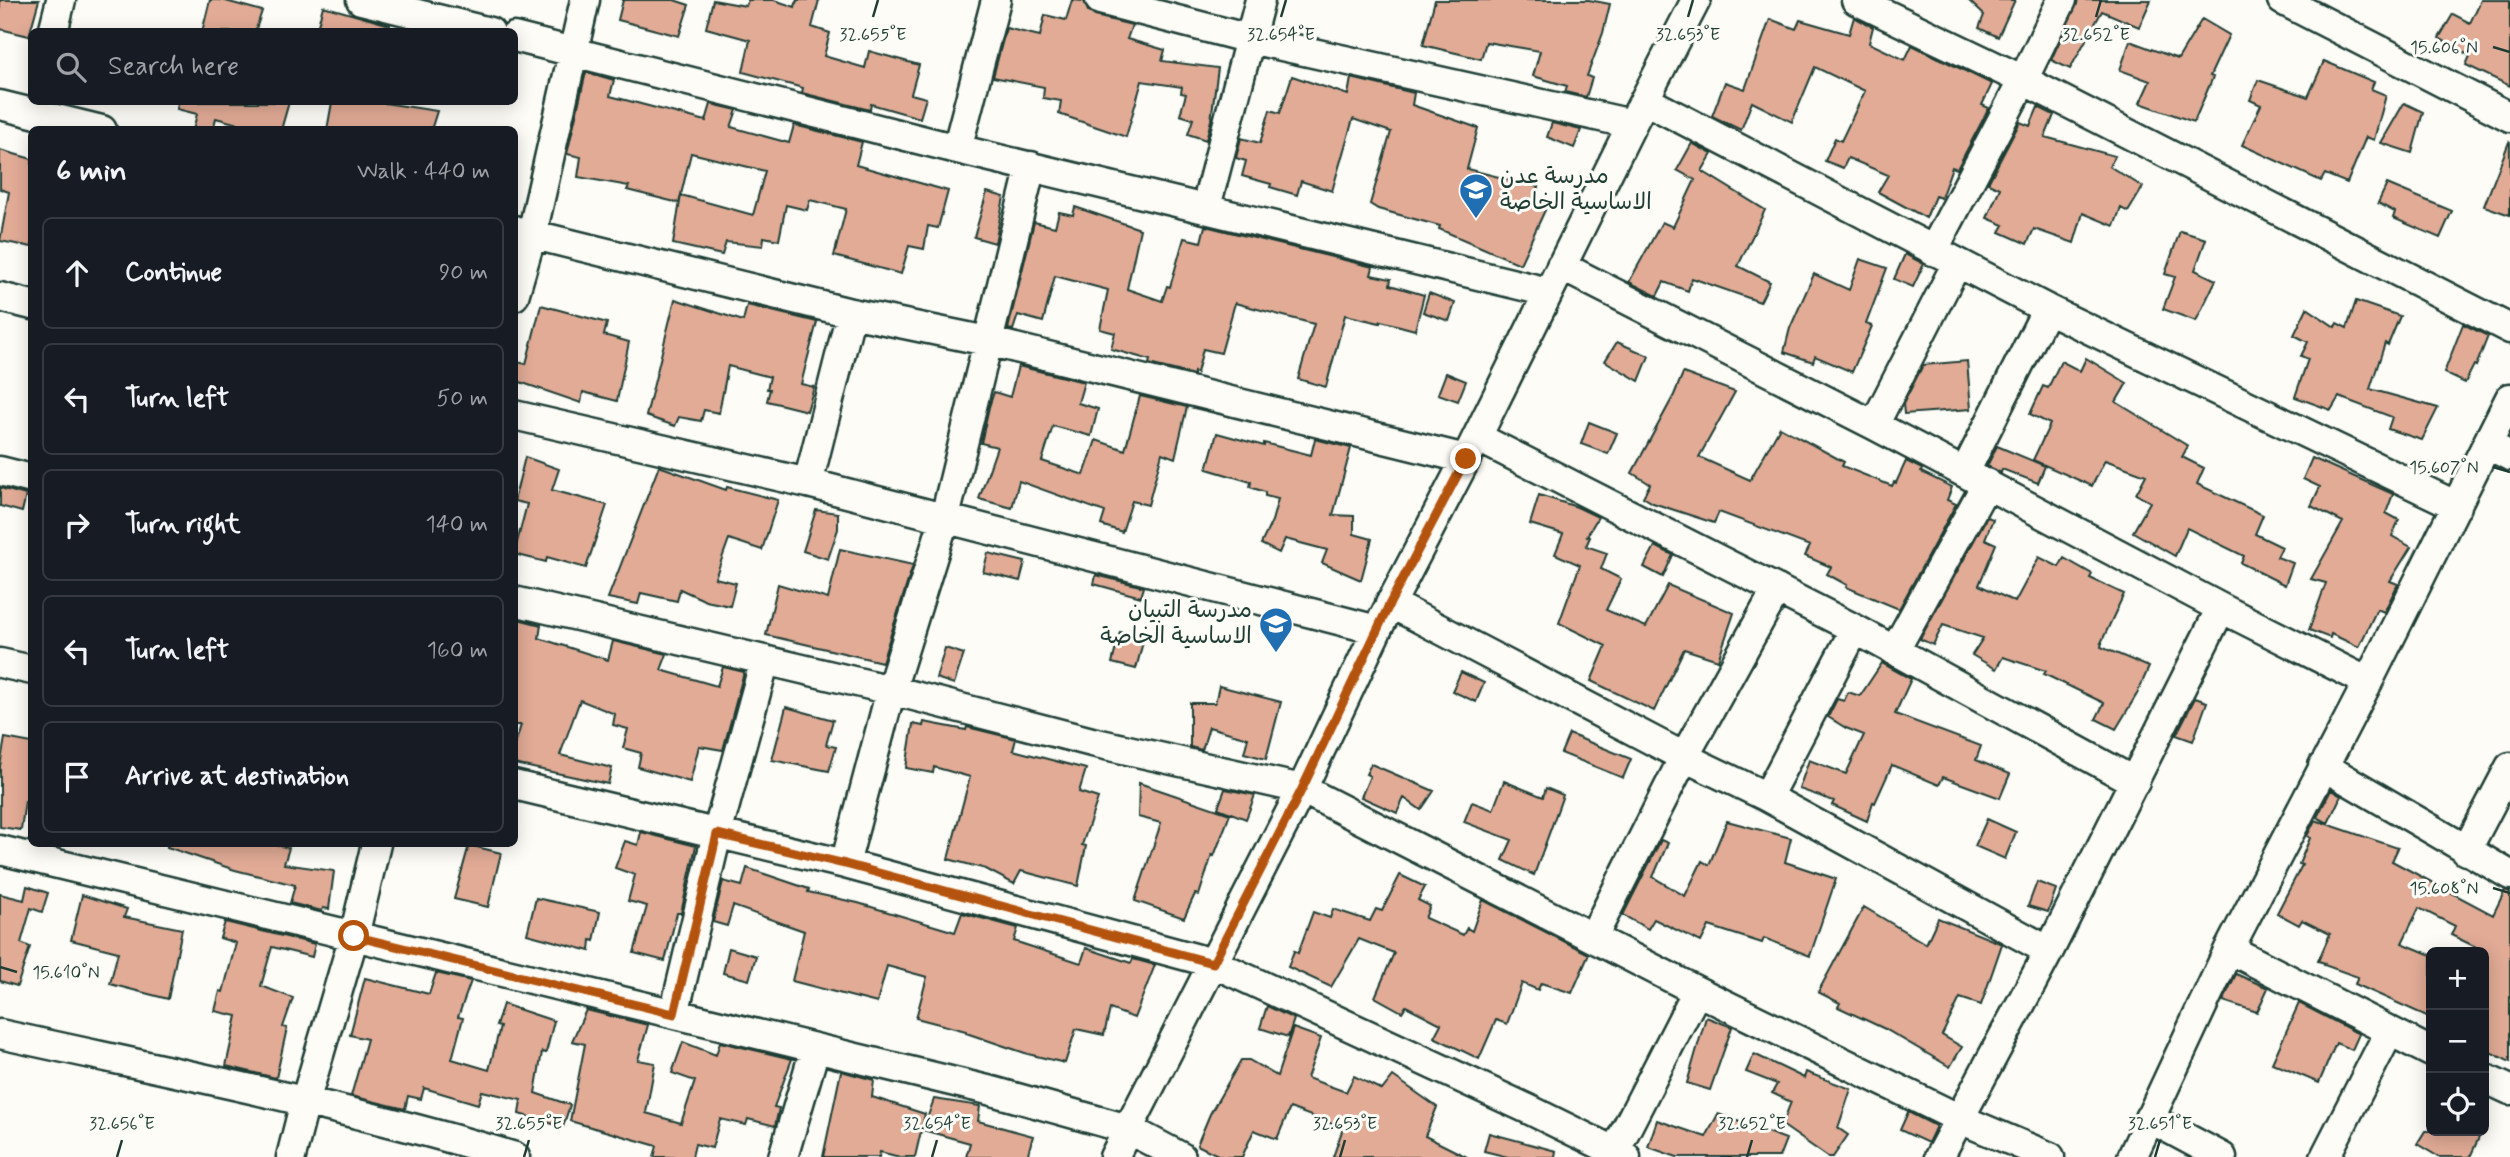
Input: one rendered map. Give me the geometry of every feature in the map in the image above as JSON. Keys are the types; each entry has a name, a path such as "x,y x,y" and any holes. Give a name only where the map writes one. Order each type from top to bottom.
{"street":[{"path":"54,28 61,0"},
{"path":"361,0 474,28"},
{"path":"518,268 523,232 585,0"},
{"path":"957,149 996,0"},
{"path":"1100,0 1250,39 1638,112 1945,257 2047,309 2457,506"},
{"path":"1206,207 1260,0"},
{"path":"1114,1157 1302,789 1390,603 1696,0"},
{"path":"1856,0 2023,80 2510,329"},
{"path":"1874,425 2023,80 2062,0"},
{"path":"2283,0 2510,117"},
{"path":"518,38 957,149 1206,207 1548,292"},
{"path":"0,104 32,107 90,126"},
{"path":"845,864 891,691 945,517 1031,166"},
{"path":"523,232 851,313 1471,448 1777,589 1895,650 2134,782"},
{"path":"1561,266 2368,682"},
{"path":"0,297 28,304"},
{"path":"1895,650 1976,478 2047,309"},
{"path":"808,483 851,313"},
{"path":"2132,1157 2229,949 2457,506 2499,450 2510,398"},
{"path":"518,416 945,517 1377,630"},
{"path":"0,471 28,478"},
{"path":"1593,937 1684,757 1777,589"},
{"path":"518,602 765,660 1092,742 1302,789 1696,991 1960,1119 2050,1157"},
{"path":"1390,603 1684,757 1767,797 2049,951"},
{"path":"1939,1157 2049,951 2221,608"},
{"path":"1767,797 1855,629"},
{"path":"674,1014 717,834 765,660"},
{"path":"2323,766 2510,874"},
{"path":"2466,850 2510,767"},
{"path":"518,786 845,864 1213,963 1620,1154 1696,991"},
{"path":"291,1157 304,1102 354,936 375,847"},
{"path":"0,850 992,1091 1128,1129 1181,1157"},
{"path":"2229,949 2426,1050"},
{"path":"2325,1157 2389,1032"},
{"path":"0,1034 304,1102 443,1136 515,1157"},
{"path":"783,1157 815,1049"},
{"path":"2489,1080 2510,1090"},
{"path":"2149,1118 2222,1157"}],"building":[{"path":"0,0 39,0 31,28 28,28 28,36 0,29"},
{"path":"210,0 222,0 262,11 256,28 203,28"},
{"path":"623,0 674,0 689,5 679,36 618,20"},
{"path":"713,0 746,6 748,0 774,0 795,7 797,0 819,0 812,27 830,33 824,56 865,68 869,51 919,65 911,94 926,98 920,118 871,104 870,110 802,93 803,88 743,72 750,40 706,28"},
{"path":"1072,0 1084,1 1088,11 1095,16 1132,25 1127,39 1165,50 1162,61 1218,68 1206,140 1188,134 1193,119 1180,115 1186,94 1181,93 1182,87 1142,81 1126,137 1059,114 1061,101 1043,98 1044,87 993,77 1006,28 1040,36 1045,15 1066,20"},
{"path":"1435,0 1589,0 1610,4 1603,33 1587,76 1592,78 1586,97 1565,92 1567,86 1533,76 1540,51 1486,42 1481,59 1423,45"},
{"path":"1968,0 2015,0 1998,37 1979,28 1984,15"},
{"path":"2078,0 2151,0 2139,27 2102,11 2070,69 2051,60"},
{"path":"2481,0 2510,0 2510,86 2466,65 2470,56 2439,38 2453,14 2470,23"},
{"path":"323,6 390,25 390,28 329,28 318,25"},
{"path":"1854,17 1873,27 1869,43 1905,60 1912,45 1992,84 1982,105 1989,108 1957,169 1952,167 1941,198 1935,196 1926,218 1878,192 1888,175 1848,158 1843,168 1825,161 1835,138 1841,141 1865,91 1815,67 1792,122 1752,102 1741,130 1712,116 1725,82 1745,89 1770,19 1796,29 1800,20 1849,34"},
{"path":"2202,19 2229,35 2210,76 2213,77 2194,122 2140,103 2150,81 2120,70 2130,41 2178,59"},
{"path":"2324,61 2374,82 2371,89 2386,95 2374,140 2366,137 2347,183 2325,174 2321,181 2242,145 2261,105 2250,100 2258,80 2308,97"},
{"path":"586,72 614,80 610,96 706,121 711,104 737,110 731,127 789,143 794,125 862,142 856,165 948,191 938,228 928,226 924,249 909,246 901,274 834,256 846,209 810,200 807,210 786,205 779,240 764,237 763,246 726,242 722,255 673,244 681,195 753,215 765,171 691,153 679,203 627,190 629,186 578,177 581,157 567,154"},
{"path":"1292,76 1348,95 1351,78 1414,93 1412,105 1478,128 1467,169 1539,187 1534,203 1546,208 1520,264 1439,229 1440,226 1378,209 1370,204 1391,132 1353,119 1332,191 1301,181 1297,195 1242,176 1246,161 1236,158 1241,138 1260,143 1270,110 1280,113"},
{"path":"2404,103 2423,112 2412,153 2381,143"},
{"path":"178,105 288,105 282,126 245,126 216,118 214,126 194,126 197,114 177,109"},
{"path":"331,105 398,105 437,111 432,126 328,126"},
{"path":"2038,107 2054,115 2045,137 2115,156 2109,166 2143,187 2128,212 2121,208 2114,226 2083,213 2074,243 2034,229 2027,244 2000,232 2004,225 1987,218 2000,188 1988,183 2020,122 2030,126"},
{"path":"1552,123 1581,130 1574,148 1547,137"},
{"path":"1692,143 1712,154 1702,171 1765,210 1738,266 1770,282 1760,302 1692,278 1688,291 1664,282 1657,296 1629,282 1662,222 1673,227 1695,180 1677,170"},
{"path":"2510,143 2510,215 2484,206"},
{"path":"0,150 28,158 28,246 0,241 9,192 0,189"},
{"path":"2387,184 2452,211 2440,238 2393,218 2395,212 2378,203"},
{"path":"987,192 1004,197 995,243 974,237"},
{"path":"1075,207 1140,229 1127,289 1162,301 1167,286 1170,287 1184,238 1201,242 1205,226 1373,267 1371,275 1391,279 1390,285 1424,295 1415,330 1345,315 1326,387 1298,379 1314,324 1235,303 1221,353 1203,349 1197,373 1194,372 1194,375 1149,364 1150,360 1111,349 1115,333 1100,329 1108,290 1055,276 1043,322 1018,315 1013,330 1008,329 1034,222 1055,227 1059,212 1073,215"},
{"path":"2180,231 2206,239 2195,270 2216,280 2196,321 2163,309 2175,277 2165,274"},
{"path":"1905,254 1924,264 1913,287 1894,279"},
{"path":"1860,259 1887,268 1866,324 1872,326 1852,372 1815,356 1813,362 1784,352 1790,328 1814,274 1849,290"},
{"path":"1429,293 1455,303 1449,321 1423,312"},
{"path":"675,299 743,321 747,305 817,322 801,384 814,387 807,411 767,401 770,377 728,366 719,413 704,410 701,421 679,417 675,426 646,416"},
{"path":"2356,301 2400,316 2388,345 2385,343 2370,389 2438,408 2422,440 2388,429 2392,417 2339,397 2331,410 2295,397 2308,359 2301,356 2308,342 2294,335 2307,308 2335,327 2337,323 2347,328"},
{"path":"541,305 607,323 604,335 629,342 617,401 583,392 581,403 518,381 518,362 526,364"},
{"path":"2463,324 2488,336 2476,366 2474,365 2465,383 2444,373"},
{"path":"1617,342 1649,356 1639,381 1605,361"},
{"path":"2086,358 2127,383 2116,402 2188,446 2182,457 2204,468 2197,484 2263,515 2255,534 2282,547 2277,557 2293,563 2285,585 2241,563 2244,556 2187,528 2175,556 2133,532 2150,502 2136,494 2146,475 2105,460 2092,486 2033,460 2050,424 2030,414 2043,386 2048,388 2061,361 2080,371"},
{"path":"1967,361 1971,409 1904,414 1903,404 1923,365"},
{"path":"1018,366 1084,382 1078,403 1098,409 1091,436 1053,426 1042,461 1084,475 1096,440 1125,450 1140,396 1187,407 1175,458 1162,453 1148,505 1132,501 1122,532 1101,525 1105,512 1019,481 1012,508 979,499 997,447 981,443 989,407 994,392 1010,397"},
{"path":"1446,373 1466,381 1458,401 1438,394"},
{"path":"1683,373 1735,392 1699,457 1750,480 1780,427 1844,462 1842,466 1892,486 1906,461 1922,469 1921,472 1952,487 1947,500 1956,504 1899,609 1846,587 1847,585 1827,574 1831,567 1805,556 1810,546 1719,512 1714,523 1653,503 1643,497 1650,484 1632,473"},
{"path":"1589,422 1617,433 1608,454 1581,444"},
{"path":"1217,433 1311,455 1315,439 1351,448 1333,515 1354,516 1354,534 1372,539 1361,580 1322,563 1327,550 1285,539 1279,553 1261,544 1272,521 1278,499 1265,496 1265,492 1250,487 1251,482 1207,469"},
{"path":"1997,446 2045,466 2038,483 2002,469 2001,473 1987,466"},
{"path":"525,457 559,469 552,490 607,505 586,568 547,557 546,562 518,555 518,539 527,504 518,502 518,485"},
{"path":"2312,458 2393,494 2386,513 2399,520 2392,536 2411,547 2390,581 2398,584 2384,612 2377,609 2359,647 2331,634 2330,638 2309,630 2326,583 2311,579 2343,522 2311,506 2320,487 2303,479"},
{"path":"659,466 726,490 727,487 778,500 762,550 729,539 715,578 736,583 730,606 706,601 680,589 677,601 641,593 638,604 608,598"},
{"path":"0,488 26,495 22,512 0,506"},
{"path":"1539,495 1598,517 1587,536 1590,537 1586,546 1607,553 1601,569 1621,579 1606,610 1646,627 1668,585 1734,613 1718,660 1684,649 1654,711 1591,681 1606,646 1559,623 1580,565 1555,554 1563,534 1530,524"},
{"path":"816,510 838,513 838,529 828,559 803,551"},
{"path":"1987,517 1993,519 1985,539 1996,544 1979,585 2015,602 2039,557 2059,567 2064,558 2092,574 2090,578 2124,594 2101,647 2149,667 2116,729 2096,719 2104,703 2044,674 2046,671 2003,657 1996,669 1972,655 1983,638 1943,625 1933,645 1920,639"},
{"path":"1655,546 1673,555 1663,577 1644,567"},
{"path":"840,549 913,565 882,662 766,635 778,584 828,599"},
{"path":"988,553 1025,562 1020,581 983,572"},
{"path":"1096,575 1144,587 1141,597 1094,584"},
{"path":"518,619 541,625 539,638 608,660 613,641 667,654 661,670 717,686 723,667 744,672 723,750 699,746 690,782 638,767 641,753 623,748 628,729 613,725 615,714 580,700 560,755 612,768 608,784 518,765 518,735 521,725 518,725"},
{"path":"1120,632 1144,638 1136,669 1112,663"},
{"path":"945,648 964,654 954,684 936,678"},
{"path":"1882,663 1911,679 1895,714 1981,746 1976,760 2010,774 2000,798 1943,777 1939,785 1892,765 1875,803 1873,802 1867,821 1832,805 1834,801 1799,789 1809,760 1846,774 1864,735 1828,717 1837,699 1844,701 1848,692 1860,696"},
{"path":"1461,672 1484,683 1476,702 1452,691"},
{"path":"1219,686 1281,702 1266,759 1244,753 1248,738 1209,727 1202,750 1190,747 1190,703 1215,703"},
{"path":"2195,698 2207,702 2193,741 2176,735"},
{"path":"786,707 833,720 826,745 836,747 829,771 772,760"},
{"path":"924,722 966,730 967,727 1016,739 1013,750 1086,769 1079,792 1098,798 1082,845 1086,846 1078,886 1021,871 1014,884 986,869 948,859 970,777 934,767 933,773 906,768 913,724 923,726"},
{"path":"1569,734 1631,759 1623,778 1561,753"},
{"path":"5,738 28,742 28,802 25,801 21,830 0,827 0,766"},
{"path":"1371,764 1434,791 1421,810 1404,798 1397,813 1361,797 1370,776 1366,774"},
{"path":"1504,781 1543,797 1546,788 1563,795 1534,875 1503,860 1512,840 1464,822 1472,802 1493,810"},
{"path":"1139,783 1230,814 1214,856 1212,855 1199,895 1195,894 1184,918 1135,901 1161,823 1138,817"},
{"path":"1225,789 1255,795 1246,819 1218,808"},
{"path":"2331,790 2341,796 2328,823 2317,817"},
{"path":"1987,819 2016,832 2005,859 1975,846"},
{"path":"2315,820 2398,848 2392,861 2493,915 2505,890 2510,892 2510,1062 2489,1052 2489,947 2476,947 2451,935 2455,926 2419,908 2402,943 2426,953 2426,1016 2355,984 2358,977 2318,961 2330,934 2302,920 2299,925 2277,913 2302,865 2299,864 2310,838 2307,836"},
{"path":"1727,821 1791,838 1785,862 1836,879 1810,956 1764,938 1762,943 1709,926 1701,942 1654,919 1648,929 1623,915 1661,840 1668,843 1653,877 1685,896 1702,861 1709,865"},
{"path":"641,832 696,846 681,913 677,913 665,961 634,953 647,906 628,901 635,875 615,868 625,841 638,845"},
{"path":"167,847 289,848 284,864 334,871 329,909 323,908 322,911 290,903 295,885 235,870"},
{"path":"468,847 501,853 488,907 454,899"},
{"path":"747,868 809,889 808,892 858,903 955,932 962,913 1018,928 1014,941 1081,963 1086,948 1131,963 1133,959 1155,965 1134,1018 1110,1009 1104,1035 1076,1029 1065,1063 916,1018 927,977 887,966 877,1003 792,981 804,931 733,906 727,926 713,922 723,881 742,886"},
{"path":"1400,875 1425,887 1418,900 1430,906 1425,918 1463,935 1467,928 1472,931 1483,900 1589,954 1572,993 1541,983 1538,990 1522,983 1507,1024 1496,1020 1479,1059 1434,1037 1441,1024 1406,1006 1402,1012 1375,997 1394,953 1359,939 1331,987 1288,967 1294,951 1298,953 1313,912 1330,918 1333,909 1370,921 1376,909 1382,911"},
{"path":"2037,882 2056,889 2048,912 2028,906"},
{"path":"27,886 48,893 42,912 31,908 21,943 30,947 17,986 0,981 0,894 24,900"},
{"path":"82,895 127,909 124,917 182,929 168,999 110,984 118,952 71,940"},
{"path":"536,898 600,912 590,951 527,934"},
{"path":"1864,907 1926,944 1938,918 2002,944 1981,1005 1960,998 1942,1035 1962,1047 1950,1067 1885,1029 1838,1007 1840,1003 1818,992"},
{"path":"225,922 315,944 312,957 272,947 261,986 293,998 283,1027 287,1028 276,1078 226,1066 237,1016 215,1011 236,943 220,938"},
{"path":"729,948 756,956 749,980 723,973"},
{"path":"436,973 471,981 458,1017 463,1018 452,1059 489,1070 500,1027 496,1026 503,1004 554,1021 546,1053 542,1052 535,1093 570,1105 563,1127 519,1114 521,1100 482,1091 478,1104 424,1088 421,1099 408,1096 405,1109 351,1096 367,1039 350,1035 365,978 429,994"},
{"path":"2236,974 2268,988 2257,1012 2223,1001"},
{"path":"2299,1003 2359,1034 2352,1050 2336,1043 2319,1083 2272,1063"},
{"path":"1267,1006 1294,1019 1288,1037 1260,1028"},
{"path":"586,1010 648,1025 638,1060 655,1063 646,1113 681,1123 695,1081 672,1073 683,1042 716,1055 720,1042 792,1059 774,1107 779,1108 775,1126 748,1119 746,1125 720,1119 712,1148 695,1144 692,1157 654,1157 657,1146 570,1121 585,1044 572,1041"},
{"path":"1706,1017 1732,1027 1710,1090 1687,1083"},
{"path":"1293,1028 1321,1038 1307,1078 1346,1092 1354,1076 1382,1090 1393,1076 1437,1107 1425,1136 1467,1157 1333,1157 1343,1128 1290,1108 1277,1139 1254,1130 1242,1157 1222,1157 1197,1145 1210,1114 1241,1060 1249,1060 1277,1076"},
{"path":"1754,1054 1804,1078 1806,1072 1851,1089 1838,1128 1848,1135 1833,1157 1828,1157 1782,1125 1791,1102 1772,1093 1777,1084 1746,1072"},
{"path":"841,1071 874,1080 872,1097 925,1114 915,1157 900,1157 880,1152 879,1157 823,1157"},
{"path":"934,1099 980,1106 978,1121 1033,1136 1027,1157 966,1157 970,1143 923,1130"},
{"path":"1908,1112 1936,1126 1928,1143 1900,1130"},
{"path":"1718,1114 1786,1139 1779,1157 1677,1157 1648,1147 1657,1120 1706,1137"},
{"path":"2425,1131 2426,1136 2480,1136 2470,1157 2439,1157 2417,1144"},
{"path":"1489,1133 1556,1151 1555,1157 1508,1157 1484,1151"}],"place":[{"name":"مدرسة عدن الاساسية الخاصة","path":"1476,220"},
{"name":"مدرسة التبيان الاساسية الخاصة","path":"1276,654"}],"route":[{"path":"354,936 674,1014 717,834 845,864 1213,963 1302,789 1390,603 1466,459"}]}
